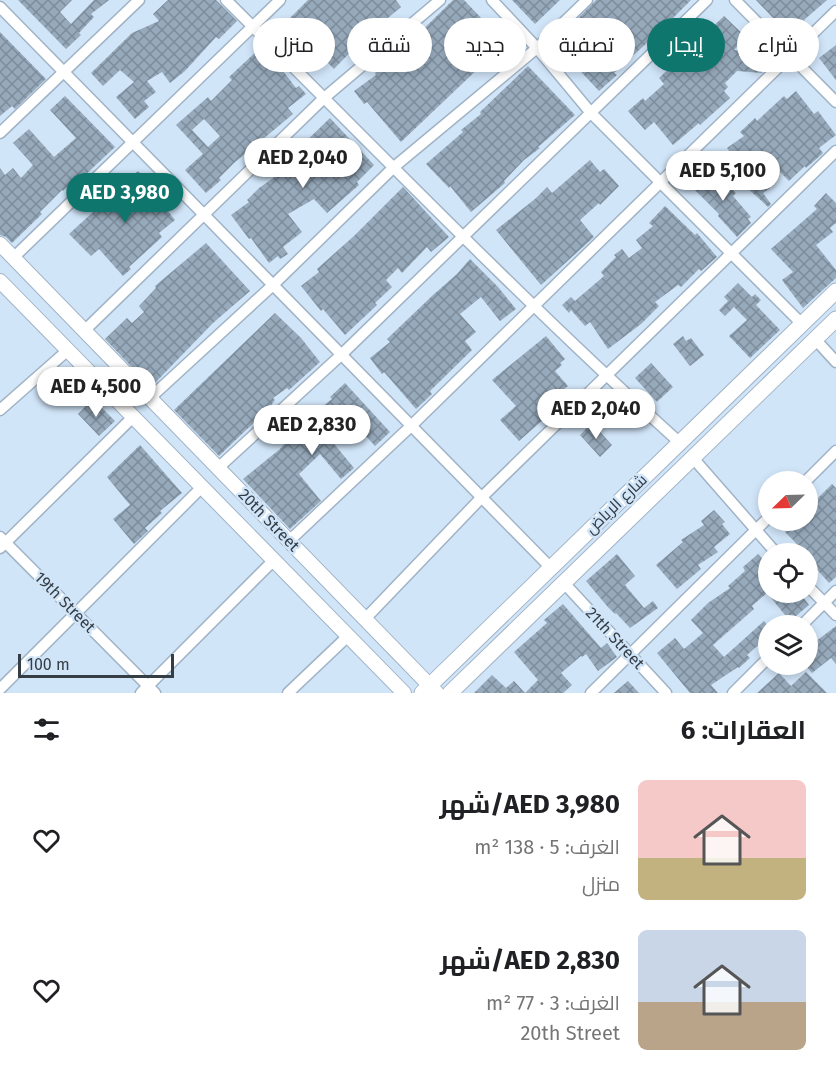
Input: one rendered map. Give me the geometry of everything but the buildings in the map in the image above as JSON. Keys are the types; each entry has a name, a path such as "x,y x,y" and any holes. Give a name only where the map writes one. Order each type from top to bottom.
{"main road":[{"name":"شارع الرياض","path":"429,691 679,442 836,291"},
{"name":"شارع الرياض","path":"450,693 836,319"}],"street":[{"path":"0,133 139,0"},
{"path":"13,258 253,26 226,0"},
{"path":"261,18 280,0"},
{"path":"84,331 324,98 440,0"},
{"path":"492,0 537,48 591,113 802,324"},
{"path":"150,398 273,285 394,167 537,48 587,0"},
{"path":"218,468 342,355 707,0"},
{"path":"735,0 753,18"},
{"path":"0,7 411,426 483,496 551,568"},
{"path":"819,28 836,11"},
{"path":"298,72 606,376 679,442"},
{"path":"289,541 411,426 774,72"},
{"path":"806,72 836,102"},
{"path":"365,619 483,496 836,151"},
{"name":"20th Street","path":"0,244 365,619 429,691"},
{"name":"20th Street","path":"0,281 404,693"},
{"path":"815,339 836,362"},
{"path":"0,410 68,350"},
{"path":"2,542 133,417"},
{"path":"816,471 836,451"},
{"path":"693,458 766,543"},
{"path":"0,689 202,487"},
{"path":"591,693 758,528"},
{"name":"19th Street","path":"2,542 75,612 148,691"},
{"path":"148,691 273,560"},
{"name":"21th Street","path":"564,583 666,693"},
{"path":"812,615 836,591"},
{"path":"818,597 836,615"},
{"path":"288,693 348,636"},
{"path":"733,693 758,668"}]}
